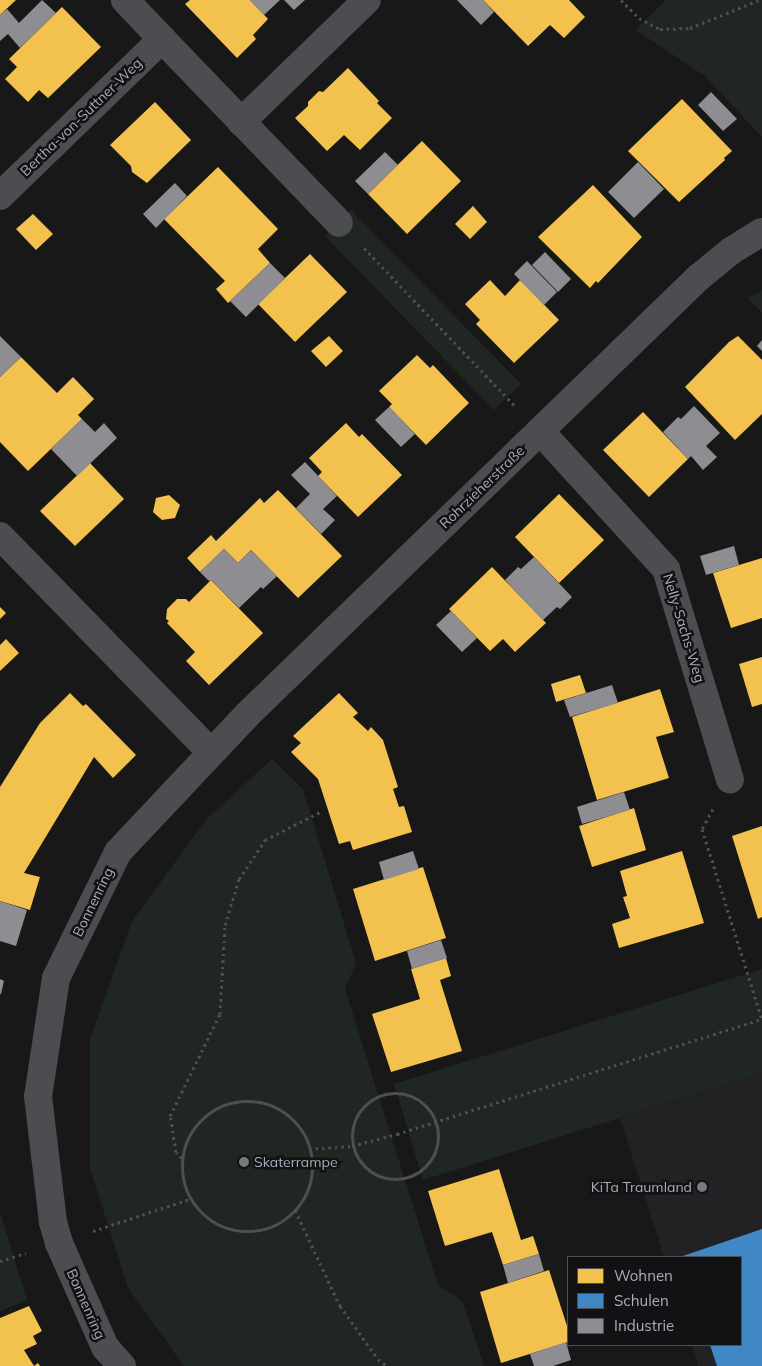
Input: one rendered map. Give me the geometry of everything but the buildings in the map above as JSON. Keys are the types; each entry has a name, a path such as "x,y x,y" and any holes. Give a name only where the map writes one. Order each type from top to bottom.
{"street":[{"path":"125,0 339,223"},
{"path":"241,122 367,0"},
{"name":"Bertha-von-Suttner-Weg","path":"0,196 162,39"},
{"name":"Rohrzieherstraße","path":"210,751 698,278 731,251 762,232"},
{"name":"Nelly-Sachs-Weg","path":"540,432 666,569 730,779"},
{"path":"0,536 210,751"},
{"name":"Bonnenring","path":"122,1366 105,1347 58,1243 53,1222 38,1097 56,978 118,852 210,751"}],"path":[{"path":"621,0 639,18 660,29 690,28 759,0"},
{"path":"339,223 540,432"},
{"path":"310,1149 352,1146 437,1122 762,1019 702,829 730,779"},
{"path":"182,1158 176,1152 170,1116 220,1014 225,925 239,879 265,840 320,812"},
{"path":"398,1093 410,1095 422,1101 437,1122 439,1135 432,1161 423,1171 411,1177 397,1180 382,1178 369,1171 359,1160 352,1146 355,1120 362,1108 372,1099 385,1094 398,1093"},
{"path":"242,1101 264,1103 284,1113 300,1128 310,1149 312,1170 307,1191 295,1210 273,1225 260,1230 240,1231 220,1226 203,1215 190,1199 182,1179 182,1158 188,1137 202,1119 220,1106 242,1101"},
{"path":"58,1243 190,1199"},
{"path":"295,1210 340,1306 378,1359 387,1366"}],"shaded area":[{"path":"666,0 762,0 762,137 705,76 636,30"},
{"path":"351,210 521,384 494,410 325,236"},
{"path":"762,290 762,313 748,298"},
{"path":"272,759 303,789 356,963 345,989 438,1285 463,1302 484,1366 184,1366 128,1288 90,1168 90,1039 132,921 207,819"},
{"path":"762,969 762,1073 423,1180 394,1084"},
{"name":"KiTa Traumland","path":"762,1073 762,1366 698,1366 692,1346 742,1346 742,1256 664,1256 620,1118"},
{"path":"0,1212 27,1300 0,1311"}],"place":[{"name":"Skaterrampe","path":"244,1162"},
{"name":"KiTa Traumland","path":"702,1187"}]}
